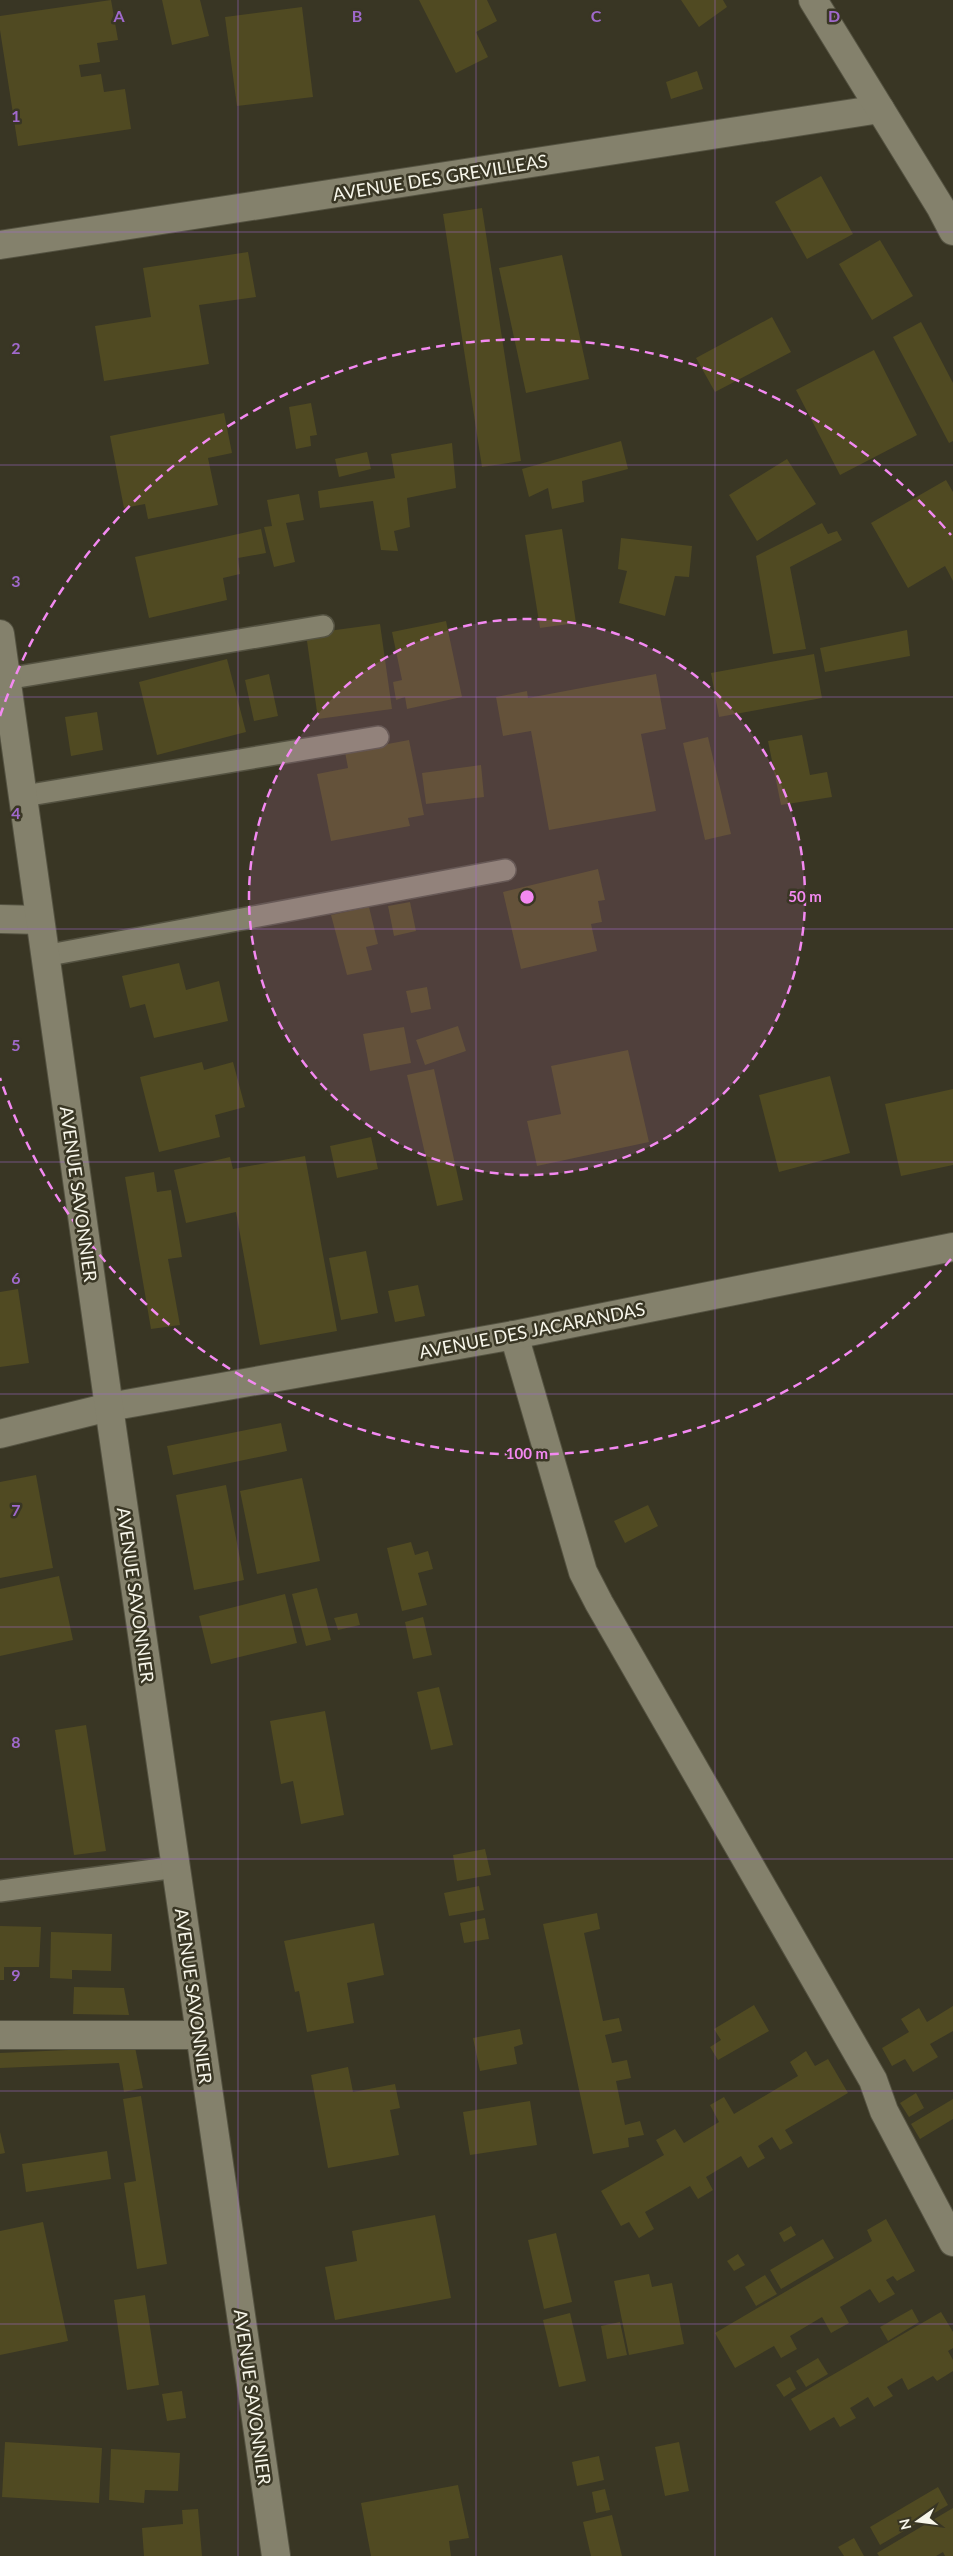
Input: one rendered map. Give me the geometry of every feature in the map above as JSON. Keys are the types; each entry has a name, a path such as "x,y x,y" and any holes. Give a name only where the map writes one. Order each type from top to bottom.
{"street":[{"path":"814,0 880,108 949,212"},
{"name":"AVENUE DES GREVILLEAS","path":"0,245 880,108"},
{"name":"AVENUE SAVONNIER","path":"0,634 24,796 44,956 276,2556"},
{"path":"0,919 39,920"},
{"name":"AVENUE DES JACARANDAS","path":"0,1434 109,1407 514,1335 953,1247"},
{"path":"514,1335 583,1572 603,1611 873,2080 884,2111 953,2242"},
{"path":"0,2035 200,2035"}],"lane":[{"path":"6,679 323,626"},
{"path":"24,796 378,737"},
{"path":"44,956 505,870"},
{"path":"0,1891 176,1868"}],"building":[{"path":"111,0 118,40 97,43 100,62 79,65 81,77 101,74 104,92 125,89 131,129 18,146 0,30 0,16"},
{"path":"162,0 200,0 209,36 172,45"},
{"path":"419,0 487,0 497,21 476,32 488,57 456,73"},
{"path":"681,0 723,0 727,7 699,27"},
{"path":"302,7 313,97 237,106 225,17"},
{"path":"697,71 703,89 671,99 666,82"},
{"path":"821,176 853,234 807,259 775,202"},
{"path":"482,208 521,461 482,467 443,214"},
{"path":"880,240 913,296 872,320 839,264"},
{"path":"248,252 256,297 199,305 209,364 104,381 95,326 151,317 143,268"},
{"path":"562,255 589,379 526,393 499,268"},
{"path":"772,317 791,352 715,392 696,358"},
{"path":"921,322 953,383 953,441 949,443 893,337"},
{"path":"874,350 917,435 840,475 796,390"},
{"path":"311,403 317,435 310,436 311,446 296,449 289,407"},
{"path":"224,413 232,453 208,458 218,505 148,519 145,504 124,508 110,436"},
{"path":"621,441 628,469 582,481 584,502 552,509 548,488 529,497 522,469"},
{"path":"452,443 456,488 407,498 410,527 394,531 398,551 381,550 373,501 320,508 318,491 395,478 391,454"},
{"path":"367,452 371,469 339,477 335,459"},
{"path":"787,459 816,504 757,541 729,495"},
{"path":"946,480 953,492 953,581 945,566 908,588 871,523"},
{"path":"299,494 304,520 286,523 295,562 274,567 264,527 272,526 267,500"},
{"path":"822,523 828,534 837,531 842,540 790,567 806,649 773,654 756,556"},
{"path":"261,529 266,553 238,558 240,574 223,578 227,600 149,618 135,557"},
{"path":"562,529 576,623 540,628 525,535"},
{"path":"621,538 692,546 689,577 675,576 665,616 619,603 627,571 618,569"},
{"path":"446,621 462,697 407,709 405,697 396,700 393,682 402,680 392,632"},
{"path":"380,624 392,709 318,719 306,634"},
{"path":"907,630 910,656 825,672 820,648"},
{"path":"814,654 822,698 719,717 711,673"},
{"path":"227,659 246,732 157,755 139,682"},
{"path":"269,674 278,716 254,721 245,680"},
{"path":"656,674 666,729 641,734 656,811 549,830 531,731 503,736 496,697 527,691 528,698"},
{"path":"97,712 103,750 71,756 65,717"},
{"path":"802,735 810,775 827,772 832,797 781,805 768,741"},
{"path":"708,737 731,834 705,840 683,743"},
{"path":"409,740 424,815 408,818 410,826 331,841 317,774 348,768 345,752"},
{"path":"481,765 484,797 426,804 422,773"},
{"path":"598,869 605,900 598,901 602,922 591,924 597,951 521,969 503,892"},
{"path":"410,902 416,931 394,936 388,906"},
{"path":"369,907 378,944 366,947 372,970 347,975 331,915"},
{"path":"179,963 186,990 219,981 228,1021 154,1038 145,1004 130,1008 122,976"},
{"path":"427,987 431,1009 411,1013 406,991"},
{"path":"458,1026 466,1051 425,1065 416,1040"},
{"path":"404,1027 411,1063 370,1071 363,1034"},
{"path":"628,1050 649,1142 537,1166 527,1121 561,1114 551,1066"},
{"path":"202,1062 204,1070 233,1062 245,1107 215,1115 220,1137 159,1152 140,1077"},
{"path":"434,1069 463,1200 437,1206 407,1075"},
{"path":"830,1076 850,1153 779,1172 759,1095"},
{"path":"953,1089 953,1165 901,1176 885,1104"},
{"path":"371,1137 378,1169 337,1178 330,1146"},
{"path":"305,1156 337,1331 260,1345 236,1212 186,1223 174,1170 230,1157 233,1169"},
{"path":"154,1172 157,1192 171,1190 182,1257 168,1259 180,1325 151,1329 125,1177"},
{"path":"366,1251 378,1313 341,1320 329,1258"},
{"path":"418,1285 425,1316 395,1322 388,1291"},
{"path":"18,1289 29,1363 0,1367 0,1292"},
{"path":"281,1423 287,1451 173,1475 167,1446"},
{"path":"36,1475 53,1568 0,1578 0,1482"},
{"path":"302,1478 320,1561 257,1574 240,1491"},
{"path":"226,1485 244,1580 194,1590 176,1495"},
{"path":"648,1505 658,1526 625,1543 614,1521"},
{"path":"411,1542 415,1555 428,1551 433,1569 418,1573 427,1605 402,1611 387,1548"},
{"path":"59,1576 73,1640 0,1656 0,1589"},
{"path":"317,1588 331,1640 306,1646 292,1594"},
{"path":"285,1594 297,1643 211,1664 199,1616"},
{"path":"357,1613 360,1625 338,1630 334,1618"},
{"path":"423,1617 432,1655 413,1659 405,1622"},
{"path":"439,1687 453,1745 431,1750 417,1692"},
{"path":"325,1711 344,1815 301,1824 293,1781 281,1784 270,1721"},
{"path":"86,1725 106,1851 74,1855 55,1730"},
{"path":"485,1849 491,1875 457,1881 453,1855"},
{"path":"479,1886 484,1910 449,1916 444,1893"},
{"path":"597,1913 600,1929 584,1933 603,2021 619,2018 622,2031 605,2035 612,2063 627,2060 631,2078 616,2081 625,2125 640,2121 644,2135 628,2138 629,2147 593,2154 543,1924"},
{"path":"485,1918 489,1939 464,1943 460,1923"},
{"path":"374,1923 384,1975 347,1983 354,2023 307,2032 299,1991 295,1992 284,1941"},
{"path":"0,1926 41,1927 39,1967 4,1967 4,1980 0,1980"},
{"path":"51,1932 112,1934 111,1971 72,1970 72,1979 50,1978"},
{"path":"74,1987 124,1988 129,2015 73,2014"},
{"path":"754,2005 769,2031 718,2060 710,2047 721,2040 714,2029"},
{"path":"953,2006 953,2031 930,2044 938,2057 913,2072 905,2059 892,2066 882,2048 909,2032 901,2019 919,2008 927,2022"},
{"path":"520,2029 523,2044 514,2047 517,2064 480,2071 473,2038"},
{"path":"135,2047 143,2088 124,2092 119,2063 0,2068 0,2053"},
{"path":"806,2051 815,2066 828,2059 848,2093 785,2130 793,2143 780,2150 772,2137 758,2146 765,2158 748,2168 741,2156 706,2177 713,2190 698,2199 690,2186 645,2212 654,2229 639,2238 629,2222 621,2226 601,2191 664,2155 656,2140 675,2129 684,2143 719,2122 710,2105 724,2097 734,2114 798,2076 790,2062"},
{"path":"348,2067 353,2092 395,2084 400,2108 390,2110 399,2155 328,2168 311,2075"},
{"path":"916,2093 924,2108 909,2117 900,2103"},
{"path":"141,2096 167,2264 137,2269 124,2183 136,2181 123,2099"},
{"path":"953,2099 953,2119 920,2139 911,2124"},
{"path":"530,2101 537,2145 470,2155 463,2112"},
{"path":"0,2132 5,2153 0,2154"},
{"path":"107,2151 111,2179 26,2192 22,2164"},
{"path":"435,2215 451,2298 335,2320 325,2267 357,2261 352,2231"},
{"path":"886,2219 915,2271 897,2281 893,2276 886,2280 895,2294 879,2303 870,2289 840,2307 849,2323 831,2333 822,2317 790,2336 797,2349 781,2358 774,2346 735,2368 715,2333 872,2241 867,2230"},
{"path":"43,2222 68,2341 0,2355 0,2231"},
{"path":"791,2226 796,2235 784,2242 779,2233"},
{"path":"556,2233 572,2302 544,2309 528,2240"},
{"path":"823,2239 834,2258 781,2289 770,2270"},
{"path":"738,2254 745,2265 734,2271 727,2261"},
{"path":"649,2274 652,2287 672,2283 684,2344 629,2355 614,2281"},
{"path":"765,2275 777,2294 756,2306 745,2287"},
{"path":"145,2295 159,2385 127,2390 114,2300"},
{"path":"912,2309 919,2322 888,2341 880,2327"},
{"path":"941,2312 953,2332 953,2348 948,2351 953,2360 953,2371 937,2381 933,2376 908,2390 902,2378 887,2387 893,2396 874,2407 868,2397 850,2408 856,2418 840,2427 834,2417 810,2431 791,2399"},
{"path":"570,2313 586,2381 559,2387 543,2320"},
{"path":"620,2322 627,2355 607,2359 601,2326"},
{"path":"818,2358 828,2374 806,2387 796,2371"},
{"path":"790,2377 796,2389 784,2397 776,2385"},
{"path":"182,2391 186,2418 167,2421 162,2394"},
{"path":"5,2442 102,2448 99,2503 2,2497"},
{"path":"679,2442 689,2491 665,2496 655,2447"},
{"path":"111,2449 180,2453 178,2491 145,2490 144,2503 109,2500"},
{"path":"599,2456 604,2480 577,2486 572,2462"},
{"path":"458,2485 469,2538 449,2541 451,2556 371,2556 361,2503"},
{"path":"938,2487 948,2505 880,2545 870,2527"},
{"path":"605,2489 610,2510 596,2513 592,2492"},
{"path":"953,2508 953,2556 945,2556 943,2552 936,2556 879,2556 877,2553"},
{"path":"198,2509 202,2556 144,2556 142,2528 183,2524 182,2510"},
{"path":"612,2515 622,2556 591,2556 583,2522"},
{"path":"854,2538 864,2556 844,2556 838,2547"}]}
